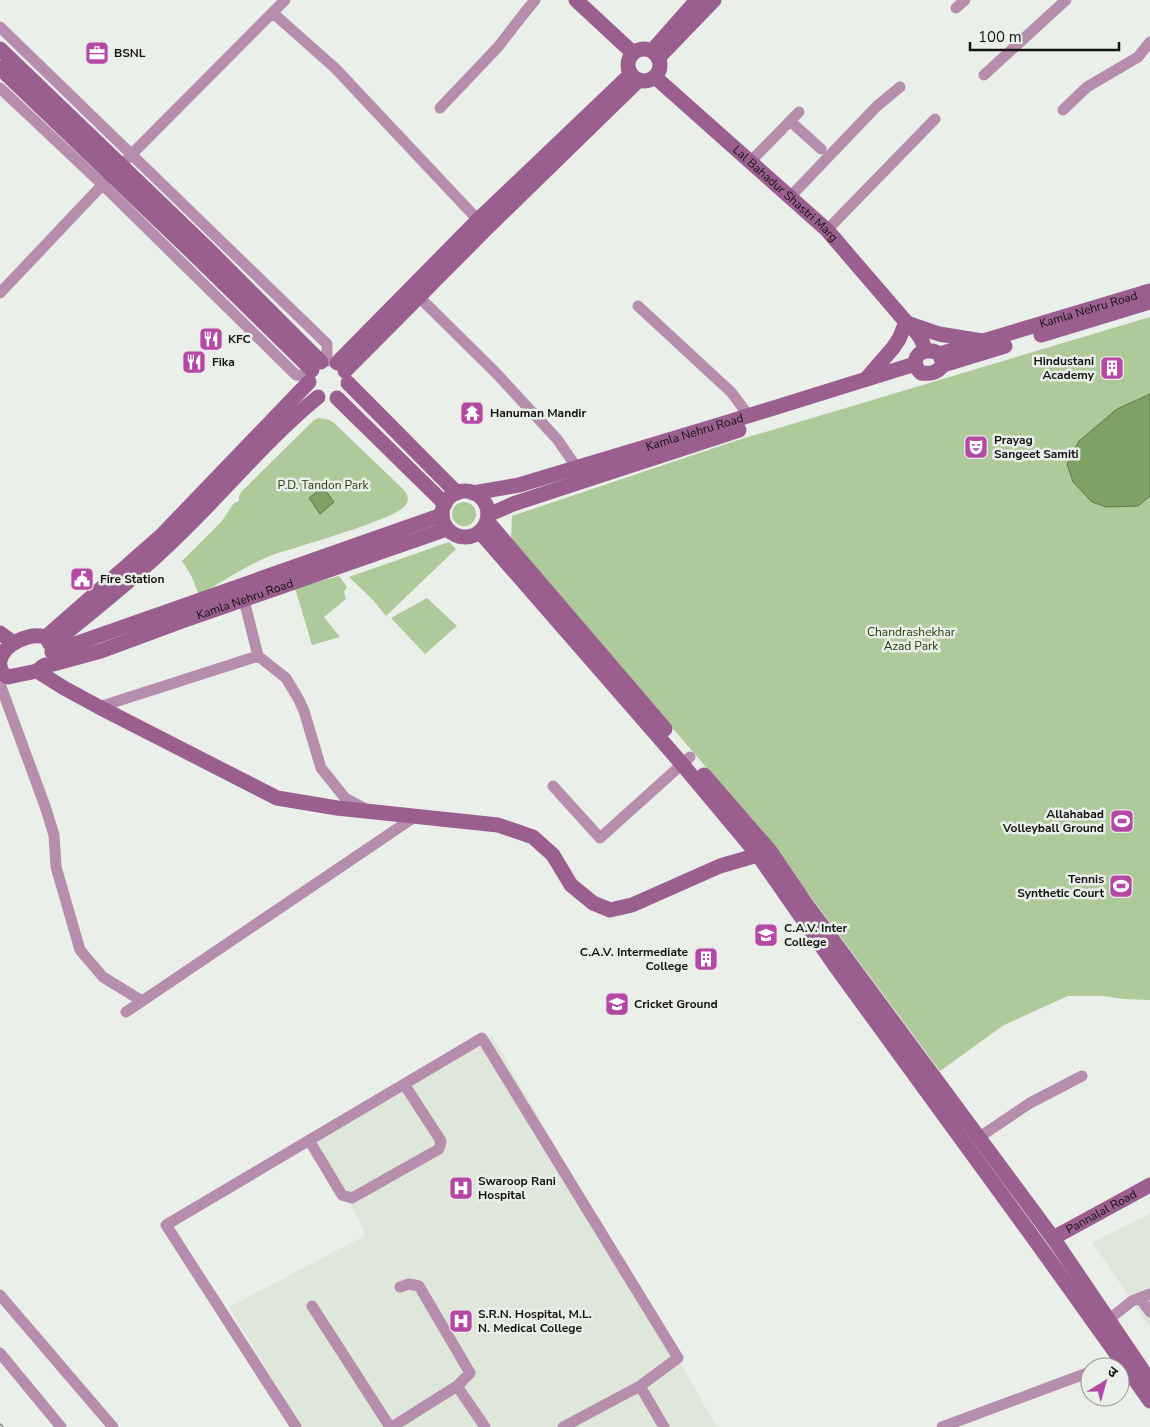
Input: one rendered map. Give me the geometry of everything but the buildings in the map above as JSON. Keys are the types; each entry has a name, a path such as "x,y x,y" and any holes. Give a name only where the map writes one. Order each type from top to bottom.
{"main road":[{"path":"576,0 633,53"},
{"path":"655,54 697,0"},
{"path":"655,54 714,0"},
{"path":"0,49 112,175"},
{"path":"642,49 655,54 660,68 655,77 645,81 635,77 628,63 633,53 642,49"},
{"path":"0,68 219,277 326,371 346,389 337,398 324,400 313,393 326,371 419,297 635,77"},
{"path":"635,77 478,220 49,644 49,660 39,669 64,688 99,707 277,798 338,808 498,825 533,837 553,855 571,885 593,903 610,910 632,905 720,866 764,853"},
{"name":"Lal Bahadur Shastri Marg","path":"655,77 827,230 906,322"},
{"name":"Kamla Nehru Road","path":"942,360 984,341 1150,291"},
{"name":"Kamla Nehru Road","path":"942,360 1150,302"},
{"path":"906,322 939,334 984,341"},
{"path":"906,322 913,349 920,361 932,374 941,368 942,360 933,350 920,361"},
{"path":"867,378 893,348 906,322"},
{"name":"Kamla Nehru Road","path":"472,493 520,485 749,416 920,361"},
{"name":"Kamla Nehru Road","path":"485,523 513,504 656,456 920,361"},
{"path":"326,371 457,493"},
{"path":"49,644 149,564 292,419 318,397"},
{"path":"337,398 445,516 459,537 474,536 485,523"},
{"path":"445,516 450,497 457,493 465,491 472,493 480,497 485,503 485,523 806,904 1052,1238 1108,1320 1126,1357"},
{"name":"Kamla Nehru Road","path":"14,642 40,634 49,644 445,516"},
{"name":"Kamla Nehru Road","path":"2,668 39,669 101,651 244,600 445,516"},
{"path":"0,633 14,642 6,649 2,668"},
{"path":"764,853 836,967 1040,1247 1125,1357"},
{"name":"Pannalal Road","path":"1052,1238 1150,1185"},
{"path":"1130,1362 1150,1381"},
{"path":"1130,1365 1150,1401"}],"street":[{"path":"0,294 132,154 286,0"},
{"path":"440,108 498,47 535,0"},
{"path":"956,8 965,0"},
{"path":"984,75 1066,0"},
{"path":"273,13 335,68 478,220"},
{"path":"0,27 327,344 326,371"},
{"path":"1063,110 1087,87 1138,56 1150,42"},
{"path":"789,198 877,106 900,86"},
{"path":"0,88 112,175"},
{"path":"750,162 799,112"},
{"path":"827,230 935,119"},
{"path":"790,121 821,148"},
{"path":"419,297 496,373 557,439 577,468"},
{"path":"638,306 731,392 749,416"},
{"path":"244,600 258,656 286,678 299,700 304,711 320,768 345,798 371,812"},
{"path":"99,707 258,656"},
{"path":"2,668 54,835 56,868 80,950 103,977 142,1001"},
{"path":"553,786 600,838 686,761"},
{"path":"126,1012 416,816"},
{"path":"296,1427 166,1225 482,1038 678,1358 640,1386 563,1427"},
{"path":"978,1138 1030,1103 1082,1076"},
{"path":"309,1140 342,1196 352,1198 439,1149 441,1141 404,1084"},
{"path":"312,1306 391,1427 457,1386 470,1373 419,1286 409,1284 400,1287"},
{"path":"0,1295 113,1427"},
{"path":"1108,1320 1132,1301 1145,1296 1150,1312"},
{"path":"0,1354 61,1427"},
{"path":"942,1427 1080,1376"},
{"path":"457,1386 484,1427"},
{"path":"640,1386 664,1427"}],"shaded area":[{"path":"1150,394 1150,496 1138,506 1106,507 1092,502 1073,482 1067,464 1079,441 1117,409"},
{"path":"323,487 334,502 320,514 309,498"},
{"name":"Swaroop Rani Hospital","path":"492,1036 717,1427 302,1427 229,1307 366,1235 318,1142"},
{"path":"1150,1214 1150,1328 1092,1242"}],"green space":[{"name":"Chandrashekhar Azad Park","path":"1150,317 1150,1000 1103,996 1068,996 1004,1025 940,1071 767,838 511,540 512,516 735,441"},
{"name":"P.D. Tandon Park","path":"319,418 330,420 334,423 403,489 408,497 405,506 385,518 265,558 199,595 191,575 182,561 222,521 234,503 239,501 242,491 314,420"},
{"path":"464,502 473,505 476,514 473,523 464,526 455,523 452,514 455,505"},
{"path":"449,542 456,549 386,616 373,600 349,577"},
{"path":"339,576 347,587 344,592 346,599 324,617 340,637 312,645 295,588"},
{"path":"427,598 457,626 425,654 391,618"}],"place":[{"name":"BSNL","path":"97,53"},
{"name":"KFC","path":"211,339"},
{"name":"Fika","path":"194,362"},
{"name":"Hindustani Academy","path":"1112,368"},
{"name":"Hanuman Mandir","path":"472,413"},
{"name":"Prayag Sangeet Samiti","path":"976,447"},
{"name":"Fire Station","path":"82,579"},
{"name":"Allahabad Volleyball Ground","path":"1122,821"},
{"name":"Tennis Synthetic Court","path":"1121,886"},
{"name":"C.A.V. Inter College","path":"766,935"},
{"name":"C.A.V. Intermediate College","path":"706,959"},
{"name":"Cricket Ground","path":"617,1004"},
{"name":"Swaroop Rani Hospital","path":"461,1188"},
{"name":"S.R.N. Hospital, M.L. N. Medical College","path":"461,1321"}]}
